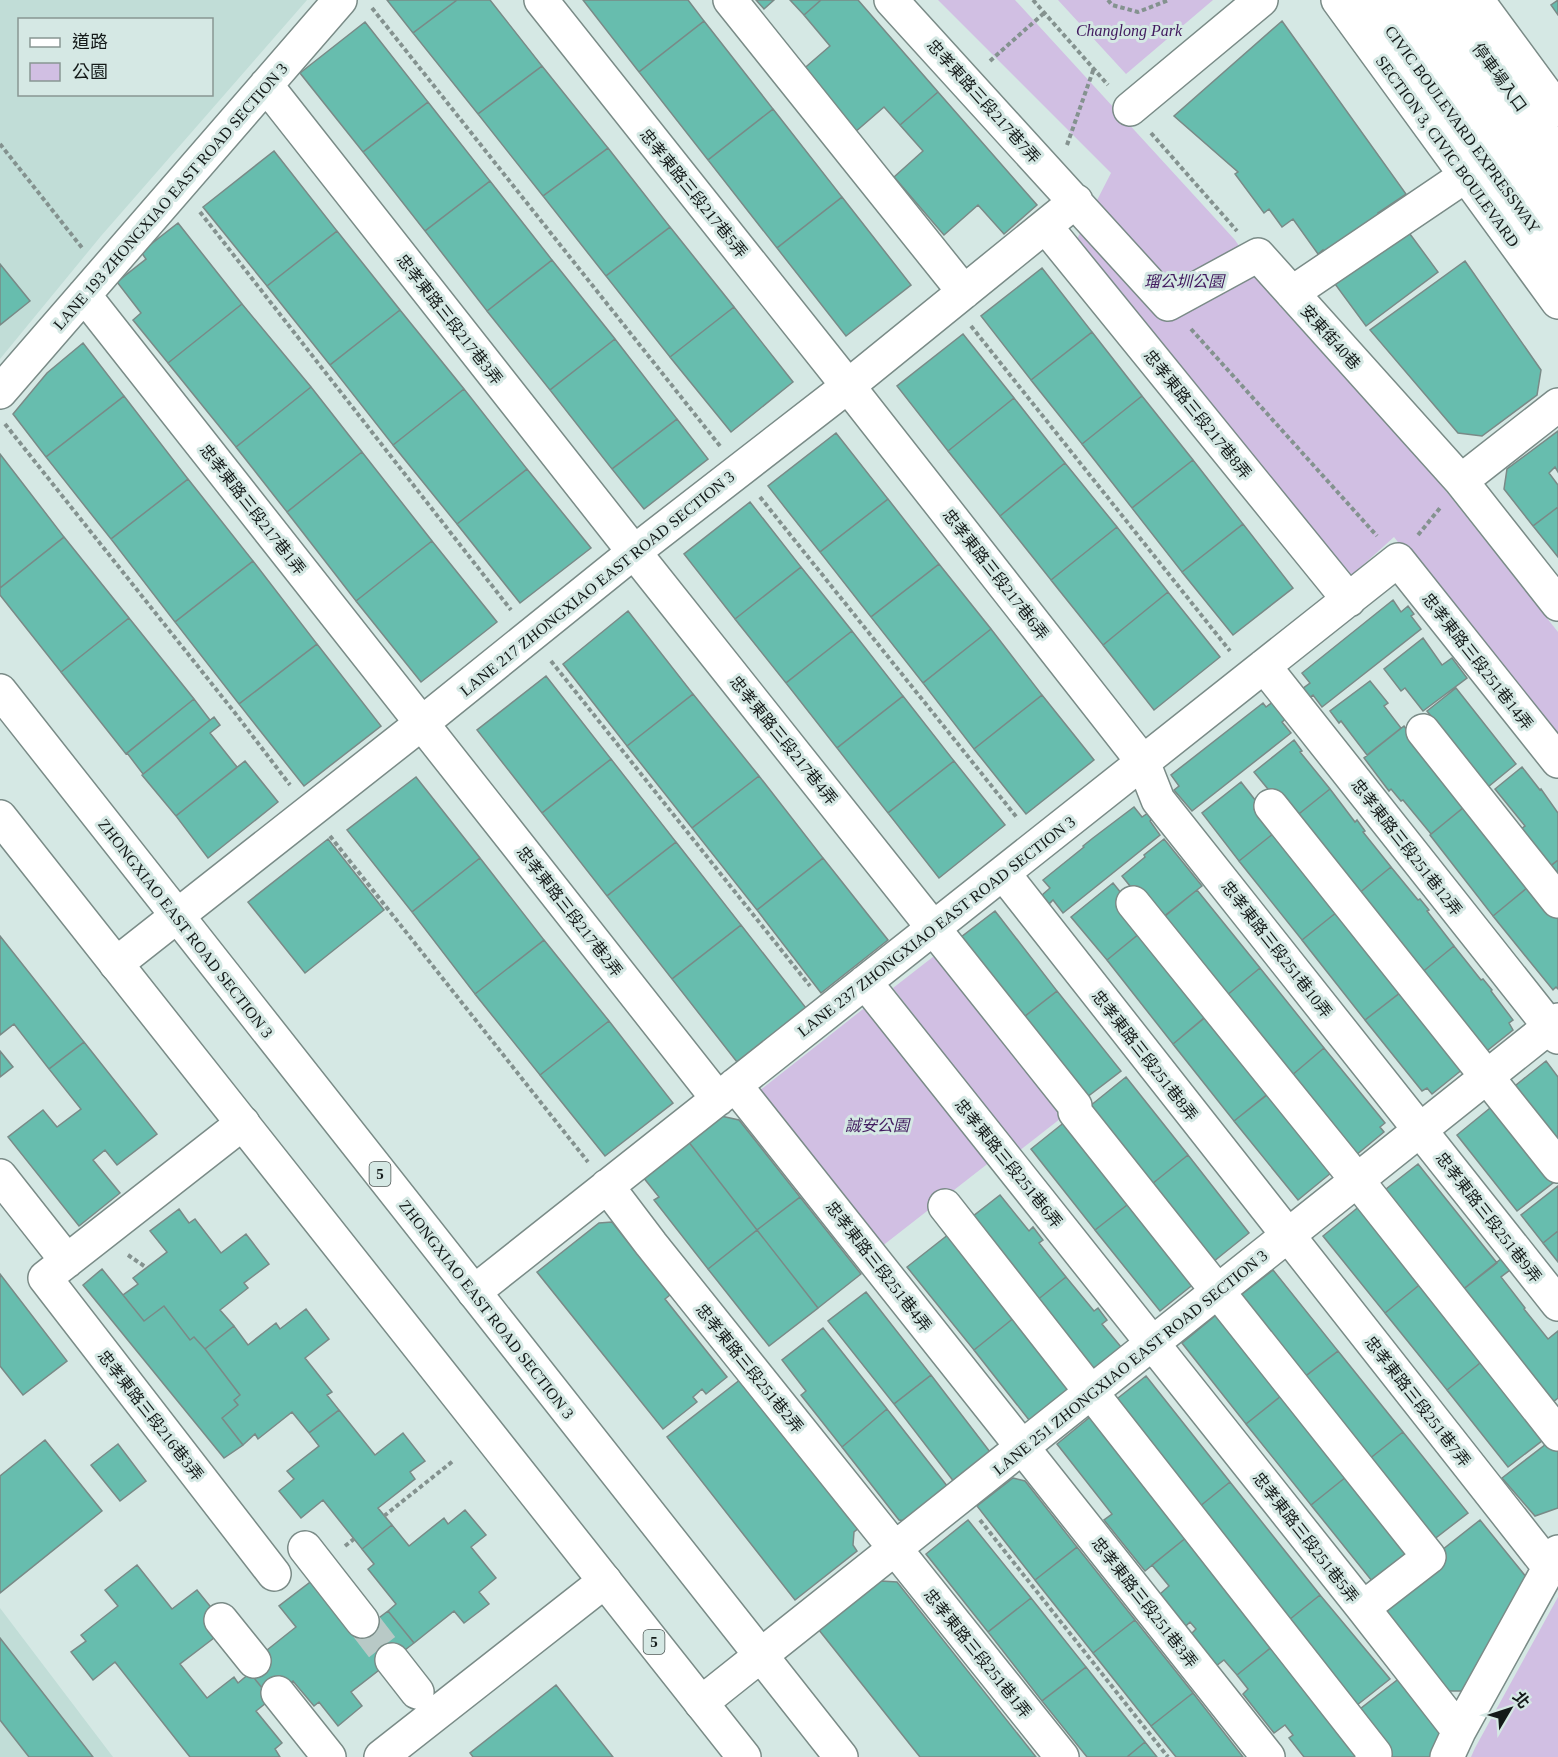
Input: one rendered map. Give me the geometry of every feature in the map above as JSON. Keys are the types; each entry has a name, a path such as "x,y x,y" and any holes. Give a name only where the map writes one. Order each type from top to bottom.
{"main road":[{"name":"LANE 193 ZHONGXIAO EAST ROAD SECTION 3","path":"1,407 84,295 340,0"},
{"name":"忠孝東路三段217巷5弄","path":"541,0 848,386"},
{"path":"730,0 958,297"},
{"name":"忠孝東路三段217巷7弄","path":"891,0 1066,190"},
{"path":"1130,109 1261,0"},
{"name":"SECTION 3, CIVIC BOULEVARD","path":"1338,0 1558,302"},
{"name":"CIVIC BOULEVARD EXPRESSWAY","path":"1369,0 1496,178 1558,258"},
{"path":"1390,0 1558,228"},
{"path":"1416,0 1558,192"},
{"name":"停車場入口","path":"1444,0 1558,153"},
{"path":"1477,0 1558,110"},
{"path":"1489,0 1558,93"},
{"name":"忠孝東路三段217巷3弄","path":"266,85 633,552"},
{"path":"1292,293 1465,176"},
{"name":"LANE 217 ZHONGXIAO EAST ROAD SECTION 3","path":"116,964 1046,227 1066,190"},
{"path":"1066,190 1168,304"},
{"name":"忠孝東路三段217巷8弄","path":"1046,227 1349,600"},
{"name":"安東街40巷","path":"1168,304 1258,255 1461,481 1558,604"},
{"name":"忠孝東路三段217巷1弄","path":"84,295 422,723"},
{"name":"忠孝東路三段217巷6弄","path":"848,386 1143,762"},
{"path":"1461,481 1558,405"},
{"name":"忠孝東路三段217巷4弄","path":"633,552 1076,1106 1075,1112 1429,1557 1363,1608"},
{"name":"LANE 237 ZHONGXIAO EAST ROAD SECTION 3","path":"474,1292 1398,560"},
{"name":"忠孝東路三段251巷14弄","path":"1398,560 1558,761"},
{"name":"忠孝東路三段251巷12弄","path":"1257,672 1555,1028"},
{"name":"ZHONGXIAO EAST ROAD SECTION 3","path":"0,692 841,1757"},
{"name":"忠孝東路三段217巷2弄","path":"422,723 727,1092"},
{"path":"1423,730 1558,901"},
{"name":"忠孝東路三段251巷10弄","path":"1143,762 1158,800 1420,1130"},
{"path":"1272,806 1558,1166"},
{"name":"5","path":"0,817 744,1757"},
{"name":"忠孝東路三段251巷8弄","path":"1003,873 1288,1236"},
{"path":"1133,903 1358,1180 1558,1434"},
{"name":"忠孝東路三段251巷6弄","path":"865,982 1153,1343"},
{"name":"LANE 251 ZHONGXIAO EAST ROAD SECTION 3","path":"701,1703 1217,1290 1487,1077 1555,1028"},
{"name":"忠孝東路三段251巷4弄","path":"727,1092 1023,1447"},
{"path":"0,1176 67,1261 243,1124"},
{"name":"忠孝東路三段251巷9弄","path":"1420,1130 1558,1304"},
{"name":"忠孝東路三段251巷2弄","path":"607,1186 894,1548"},
{"path":"945,1206 1375,1754 1372,1757"},
{"name":"忠孝東路三段251巷7弄","path":"1288,1236 1553,1559"},
{"name":"忠孝東路三段216巷3弄","path":"67,1261 45,1278 274,1574"},
{"name":"忠孝東路三段251巷5弄","path":"1153,1343 1363,1608 1453,1744"},
{"name":"忠孝東路三段251巷3弄","path":"1023,1447 1268,1757"},
{"path":"305,1548 362,1620"},
{"name":"忠孝東路三段251巷1弄","path":"894,1548 1062,1757"},
{"path":"1453,1744 1553,1559"},
{"path":"381,1757 418,1746 605,1581"},
{"path":"221,1620 254,1661"},
{"path":"392,1660 417,1692"},
{"path":"278,1693 329,1757"}],"path":[{"path":"366,0 1039,845"},
{"path":"1108,0 1112,4 1138,12 1170,0"},
{"path":"967,82 1044,12"},
{"path":"1066,190 1094,68"},
{"path":"0,144 84,250"},
{"path":"179,185 829,1011"},
{"path":"958,297 1257,672"},
{"path":"1168,304 1398,560 1461,481"},
{"path":"1,407 310,810 607,1186"},
{"path":"384,1516 453,1461"},
{"path":"961,1496 1168,1757"}],"shaded area":[{"path":"0,0 307,0 101,236 0,359"},
{"path":"0,1608 113,1757 0,1757"}],"green space":[{"name":"瑠公圳公園","path":"938,0 1015,0 1235,240 1278,304 1438,481 1558,632 1558,747 1394,537 1352,575 1164,360 1074,245 1111,173"},
{"name":"Changlong Park","path":"1058,0 1213,0 1126,74"},
{"path":"947,946 1074,1108 1019,1151 893,988"},
{"name":"誠安公園","path":"872,1002 995,1158 881,1247 759,1091"},
{"path":"1558,1597 1558,1757 1471,1757 1475,1748"}],"building":[{"path":"387,0 457,0 413,33"},
{"path":"457,0 490,0 542,66 478,114 413,33"},
{"path":"583,0 688,0 704,21 639,72"},
{"path":"756,0 774,0 764,9"},
{"path":"790,0 821,0 804,15"},
{"path":"821,0 858,0 938,92 900,125 884,107 854,133 800,72 830,46 804,15"},
{"path":"1558,0 1558,15 1551,5"},
{"path":"704,21 773,109 708,160 639,72"},
{"path":"1282,21 1406,194 1378,213 1381,217 1326,256 1323,250 1318,254 1293,219 1282,227 1269,209 1264,213 1235,174 1238,172 1174,116"},
{"path":"365,22 428,102 363,152 300,73"},
{"path":"542,66 608,148 543,196 478,114"},
{"path":"938,92 1037,205 1004,234 978,205 944,235 894,177 923,151 900,125"},
{"path":"428,102 490,181 425,231 363,152"},
{"path":"773,109 842,197 777,248 708,160"},
{"path":"608,148 670,227 606,276 543,196"},
{"path":"274,151 337,231 267,286 203,207"},
{"path":"490,181 552,260 487,311 425,231"},
{"path":"842,197 911,285 846,336 777,248"},
{"path":"178,223 242,304 168,363 133,320 141,313 117,282 146,259 141,252"},
{"path":"670,227 734,307 670,357 606,276"},
{"path":"1407,230 1438,272 1366,326 1335,284"},
{"path":"337,231 400,310 330,365 267,286"},
{"path":"552,260 615,339 550,390 487,311"},
{"path":"1465,261 1541,370 1537,395 1482,436 1458,433 1370,330"},
{"path":"0,264 30,301 0,325"},
{"path":"1042,268 1092,332 1031,380 981,316"},
{"path":"242,304 311,387 236,447 168,363"},
{"path":"734,307 793,382 731,432 670,357"},
{"path":"400,310 464,389 393,445 330,365"},
{"path":"1092,332 1142,396 1082,444 1031,380"},
{"path":"963,334 1014,398 948,451 897,386"},
{"path":"615,339 677,419 612,469 550,390"},
{"path":"83,343 124,396 46,457 13,414 47,373"},
{"path":"311,387 362,452 287,512 236,447"},
{"path":"464,389 527,469 457,524 393,445"},
{"path":"124,396 188,479 111,539 46,457"},
{"path":"1142,396 1193,460 1132,508 1082,444"},
{"path":"1014,398 1065,463 1000,516 948,451"},
{"path":"677,419 708,459 644,509 612,469"},
{"path":"1558,431 1558,472 1555,467 1549,473 1558,485 1558,507 1533,526 1504,489 1507,469"},
{"path":"836,433 888,499 820,552 768,486"},
{"path":"362,452 432,541 356,601 287,512"},
{"path":"0,454 64,537 0,588"},
{"path":"1193,460 1243,524 1182,572 1132,508"},
{"path":"1065,463 1117,527 1051,580 1000,516"},
{"path":"527,469 591,548 520,603 457,524"},
{"path":"188,479 253,561 175,622 111,539"},
{"path":"888,499 939,564 871,617 820,552"},
{"path":"750,502 801,567 735,619 684,554"},
{"path":"1558,507 1558,557 1533,526"},
{"path":"1243,524 1293,588 1233,635 1182,572"},
{"path":"1117,527 1168,592 1103,645 1051,580"},
{"path":"64,537 129,618 61,672 0,595 0,588"},
{"path":"432,541 497,622 421,682 356,601"},
{"path":"253,561 317,644 239,704 175,622"},
{"path":"939,564 991,629 923,683 871,617"},
{"path":"801,567 852,631 786,683 735,619"},
{"path":"1168,592 1220,657 1154,710 1103,645"},
{"path":"1393,600 1401,612 1408,606 1414,614 1411,616 1421,629 1322,707 1313,695 1309,698 1302,689 1310,683 1302,673"},
{"path":"628,611 693,694 627,746 563,664"},
{"path":"129,618 194,699 126,754 61,672"},
{"path":"991,629 1042,695 974,749 923,683"},
{"path":"852,631 903,696 837,748 786,683"},
{"path":"1423,638 1442,665 1452,658 1467,678 1423,711 1405,688 1401,691 1384,669"},
{"path":"317,644 381,726 304,786 239,704"},
{"path":"546,676 611,759 542,813 477,730"},
{"path":"1370,681 1388,703 1384,706 1401,728 1367,755 1341,721 1339,723 1330,711"},
{"path":"1456,688 1516,764 1488,787 1427,711"},
{"path":"693,694 759,776 692,828 627,746"},
{"path":"1042,695 1094,760 1026,814 974,749"},
{"path":"903,696 954,761 888,813 837,748"},
{"path":"194,699 210,720 143,774 127,753"},
{"path":"1274,701 1287,718 1282,722 1291,733 1192,811 1174,790 1179,786 1171,775 1263,703 1266,707"},
{"path":"214,717 220,725 210,733 237,767 176,816 142,775"},
{"path":"1404,726 1464,807 1431,834 1403,800 1401,801 1391,789 1389,791 1364,758"},
{"path":"1294,740 1302,751 1300,752 1330,789 1295,817 1254,772"},
{"path":"611,759 676,842 607,896 542,813"},
{"path":"245,761 278,802 208,858 176,816"},
{"path":"954,761 1005,825 939,878 888,813"},
{"path":"1522,767 1558,813 1558,860 1550,866 1521,829 1525,826 1495,789"},
{"path":"759,776 823,858 757,910 692,828"},
{"path":"416,777 480,858 412,912 347,830"},
{"path":"1241,782 1259,805 1254,809 1274,833 1239,861 1202,813"},
{"path":"1330,789 1355,822 1357,820 1365,831 1363,832 1391,867 1358,894 1295,817"},
{"path":"1134,807 1142,817 1148,813 1152,819 1150,821 1160,835 1063,913 1053,900 1049,904 1042,895 1050,888 1043,880"},
{"path":"1464,807 1528,887 1493,916 1430,835"},
{"path":"1274,833 1337,912 1302,940 1239,861"},
{"path":"328,839 384,910 305,973 248,902"},
{"path":"1164,839 1202,886 1158,921 1122,876"},
{"path":"676,842 741,925 672,979 607,896"},
{"path":"480,858 544,940 475,994 412,912"},
{"path":"823,858 888,940 821,993 757,910"},
{"path":"1558,860 1558,882 1547,869"},
{"path":"1391,867 1429,910 1427,911 1454,946 1420,974 1358,894"},
{"path":"1113,883 1125,898 1140,933 1107,960 1071,917"},
{"path":"1528,887 1558,916 1558,989 1556,987 1553,990 1493,916"},
{"path":"1197,890 1260,968 1226,996 1164,917"},
{"path":"995,911 1057,991 1015,1024 952,944"},
{"path":"1337,912 1401,992 1365,1020 1302,940"},
{"path":"741,925 806,1008 737,1062 672,979"},
{"path":"1140,933 1207,1016 1173,1044 1107,960"},
{"path":"0,936 84,1042 49,1069 14,1024 0,1035"},
{"path":"544,940 609,1021 540,1075 475,994"},
{"path":"1454,946 1492,990 1513,1020 1509,1023 1513,1030 1483,1054 1420,974"},
{"path":"1260,968 1324,1048 1291,1076 1226,996"},
{"path":"1057,991 1121,1071 1078,1104 1015,1024"},
{"path":"1401,992 1463,1069 1432,1094 1427,1088 1422,1091 1365,1020"},
{"path":"1211,1012 1268,1094 1234,1121 1173,1044"},
{"path":"609,1021 673,1103 605,1156 540,1075"},
{"path":"84,1042 157,1134 117,1165 105,1150 93,1160 120,1193 79,1226 8,1137 43,1110 57,1127 81,1109 49,1069"},
{"path":"1324,1048 1385,1123 1380,1127 1384,1132 1355,1156 1291,1076"},
{"path":"0,1051 13,1067 0,1077"},
{"path":"1546,1061 1558,1077 1558,1159 1506,1093"},
{"path":"1126,1077 1188,1155 1147,1188 1085,1110"},
{"path":"1270,1092 1331,1173 1298,1200 1234,1121"},
{"path":"1495,1104 1558,1179 1517,1211 1457,1135"},
{"path":"721,1116 739,1120 800,1197 757,1230 688,1141"},
{"path":"1071,1117 1136,1198 1095,1230 1031,1149"},
{"path":"688,1141 757,1230 708,1269 654,1200 659,1197 643,1177"},
{"path":"1188,1155 1249,1233 1208,1266 1147,1188"},
{"path":"1418,1164 1497,1263 1456,1295 1377,1196"},
{"path":"1558,1186 1558,1231 1543,1243 1521,1215"},
{"path":"1000,1195 1029,1231 1033,1227 1043,1240 1039,1243 1066,1277 1026,1309 963,1224"},
{"path":"800,1197 861,1274 818,1308 757,1230"},
{"path":"1136,1198 1200,1279 1160,1311 1095,1230"},
{"path":"1361,1205 1423,1282 1385,1313 1323,1236"},
{"path":"179,1209 189,1223 195,1219 221,1253 246,1234 269,1264 244,1283 248,1288 220,1310 234,1326 205,1349 194,1337 190,1340 164,1306 144,1321 123,1295 138,1284 133,1278 167,1252 150,1231"},
{"path":"612,1222 670,1295 665,1299 727,1377 706,1394 702,1389 693,1397 697,1402 663,1429 537,1272 599,1223"},
{"path":"757,1230 818,1308 769,1346 708,1269"},
{"path":"1558,1231 1558,1262 1543,1243"},
{"path":"949,1234 1015,1317 974,1350 907,1267"},
{"path":"1502,1258 1510,1270 1501,1277 1524,1309 1548,1339 1558,1331 1558,1398 1549,1405 1456,1295"},
{"path":"102,1269 144,1321 164,1306 190,1340 194,1337 205,1349 240,1395 234,1400 238,1405 222,1418 243,1445 224,1458 83,1285"},
{"path":"1273,1270 1338,1351 1298,1382 1233,1301"},
{"path":"0,1274 67,1361 23,1395 0,1366"},
{"path":"1066,1277 1094,1311 1098,1308 1107,1320 1102,1324 1126,1353 1091,1390 1026,1309"},
{"path":"1423,1282 1485,1359 1447,1390 1385,1313"},
{"path":"866,1292 931,1375 894,1404 828,1321"},
{"path":"306,1309 329,1339 305,1358 332,1392 327,1395 339,1410 309,1433 292,1412 258,1439 255,1434 243,1445 222,1418 238,1405 234,1400 240,1395 205,1349 234,1326 248,1345 276,1323 280,1329"},
{"path":"1221,1311 1286,1392 1246,1424 1182,1343"},
{"path":"1015,1317 1078,1397 1033,1425 974,1350"},
{"path":"823,1328 887,1409 842,1447 801,1395 806,1391 782,1360"},
{"path":"1338,1351 1403,1432 1363,1464 1298,1382"},
{"path":"1485,1359 1547,1437 1508,1467 1447,1390"},
{"path":"931,1375 990,1452 958,1487 894,1404"},
{"path":"1146,1376 1230,1482 1189,1515 1104,1409"},
{"path":"741,1379 859,1528 854,1532 853,1545 857,1551 795,1600 667,1437"},
{"path":"1286,1392 1351,1473 1311,1505 1246,1424"},
{"path":"887,1409 951,1491 913,1522 899,1520 842,1447"},
{"path":"339,1410 375,1455 403,1433 425,1461 410,1472 415,1479 378,1508 392,1525 362,1549 323,1500 301,1518 279,1491 294,1479 287,1471 319,1446 309,1433"},
{"path":"1090,1417 1187,1537 1145,1571 1104,1520 1112,1514 1057,1444"},
{"path":"1403,1432 1468,1513 1428,1544 1363,1464"},
{"path":"45,1440 102,1511 0,1593 0,1476"},
{"path":"1550,1441 1558,1450 1558,1508 1535,1516 1502,1478"},
{"path":"118,1444 146,1481 120,1501 91,1465"},
{"path":"1351,1473 1416,1554 1376,1586 1311,1505"},
{"path":"1013,1478 1025,1481 1077,1547 1035,1580 977,1506"},
{"path":"1230,1482 1320,1595 1279,1628 1189,1515"},
{"path":"465,1510 486,1535 471,1547 496,1578 479,1592 489,1604 464,1623 454,1611 414,1643 388,1611 396,1604 368,1569 374,1564 362,1549 392,1525 409,1546 444,1518 448,1524"},
{"path":"968,1520 1031,1598 988,1632 926,1554"},
{"path":"1480,1520 1527,1578 1462,1691 1443,1691 1382,1613 1428,1561"},
{"path":"1187,1537 1273,1646 1237,1675 1224,1660 1216,1666 1191,1634 1196,1629 1190,1622 1186,1626 1160,1594 1169,1586 1152,1565"},
{"path":"1077,1547 1135,1620 1093,1653 1035,1580"},
{"path":"137,1565 172,1609 197,1590 222,1621 209,1632 214,1638 180,1664 207,1698 234,1677 238,1683 250,1673 271,1699 256,1711 282,1743 275,1749 280,1757 190,1757 115,1662 93,1680 71,1652 86,1641 81,1635 118,1606 105,1590"},
{"path":"313,1580 376,1620 388,1611 414,1643 351,1692 362,1706 338,1726 319,1702 314,1706 293,1681 271,1699 250,1673 252,1662 296,1627 279,1606"},
{"path":"881,1581 897,1582 1036,1757 920,1757 819,1630"},
{"path":"1320,1595 1390,1679 1347,1713 1279,1628"},
{"path":"1031,1598 1086,1667 1042,1701 988,1632"},
{"path":"1135,1620 1193,1693 1151,1726 1093,1653"},
{"path":"0,1638 93,1757 29,1757 0,1720"},
{"path":"1273,1646 1362,1757 1304,1757 1289,1738 1293,1735 1285,1725 1274,1733 1243,1694 1248,1689 1237,1675"},
{"path":"1086,1667 1145,1742 1127,1757 1087,1757 1042,1701"},
{"path":"1401,1677 1442,1730 1430,1757 1381,1757 1351,1716"},
{"path":"556,1685 613,1757 473,1757 470,1753"},
{"path":"1193,1693 1243,1757 1176,1757 1151,1726"},
{"path":"1145,1742 1157,1757 1127,1757"}],"tunnel":[{"path":"362,1621 392,1660"}]}
